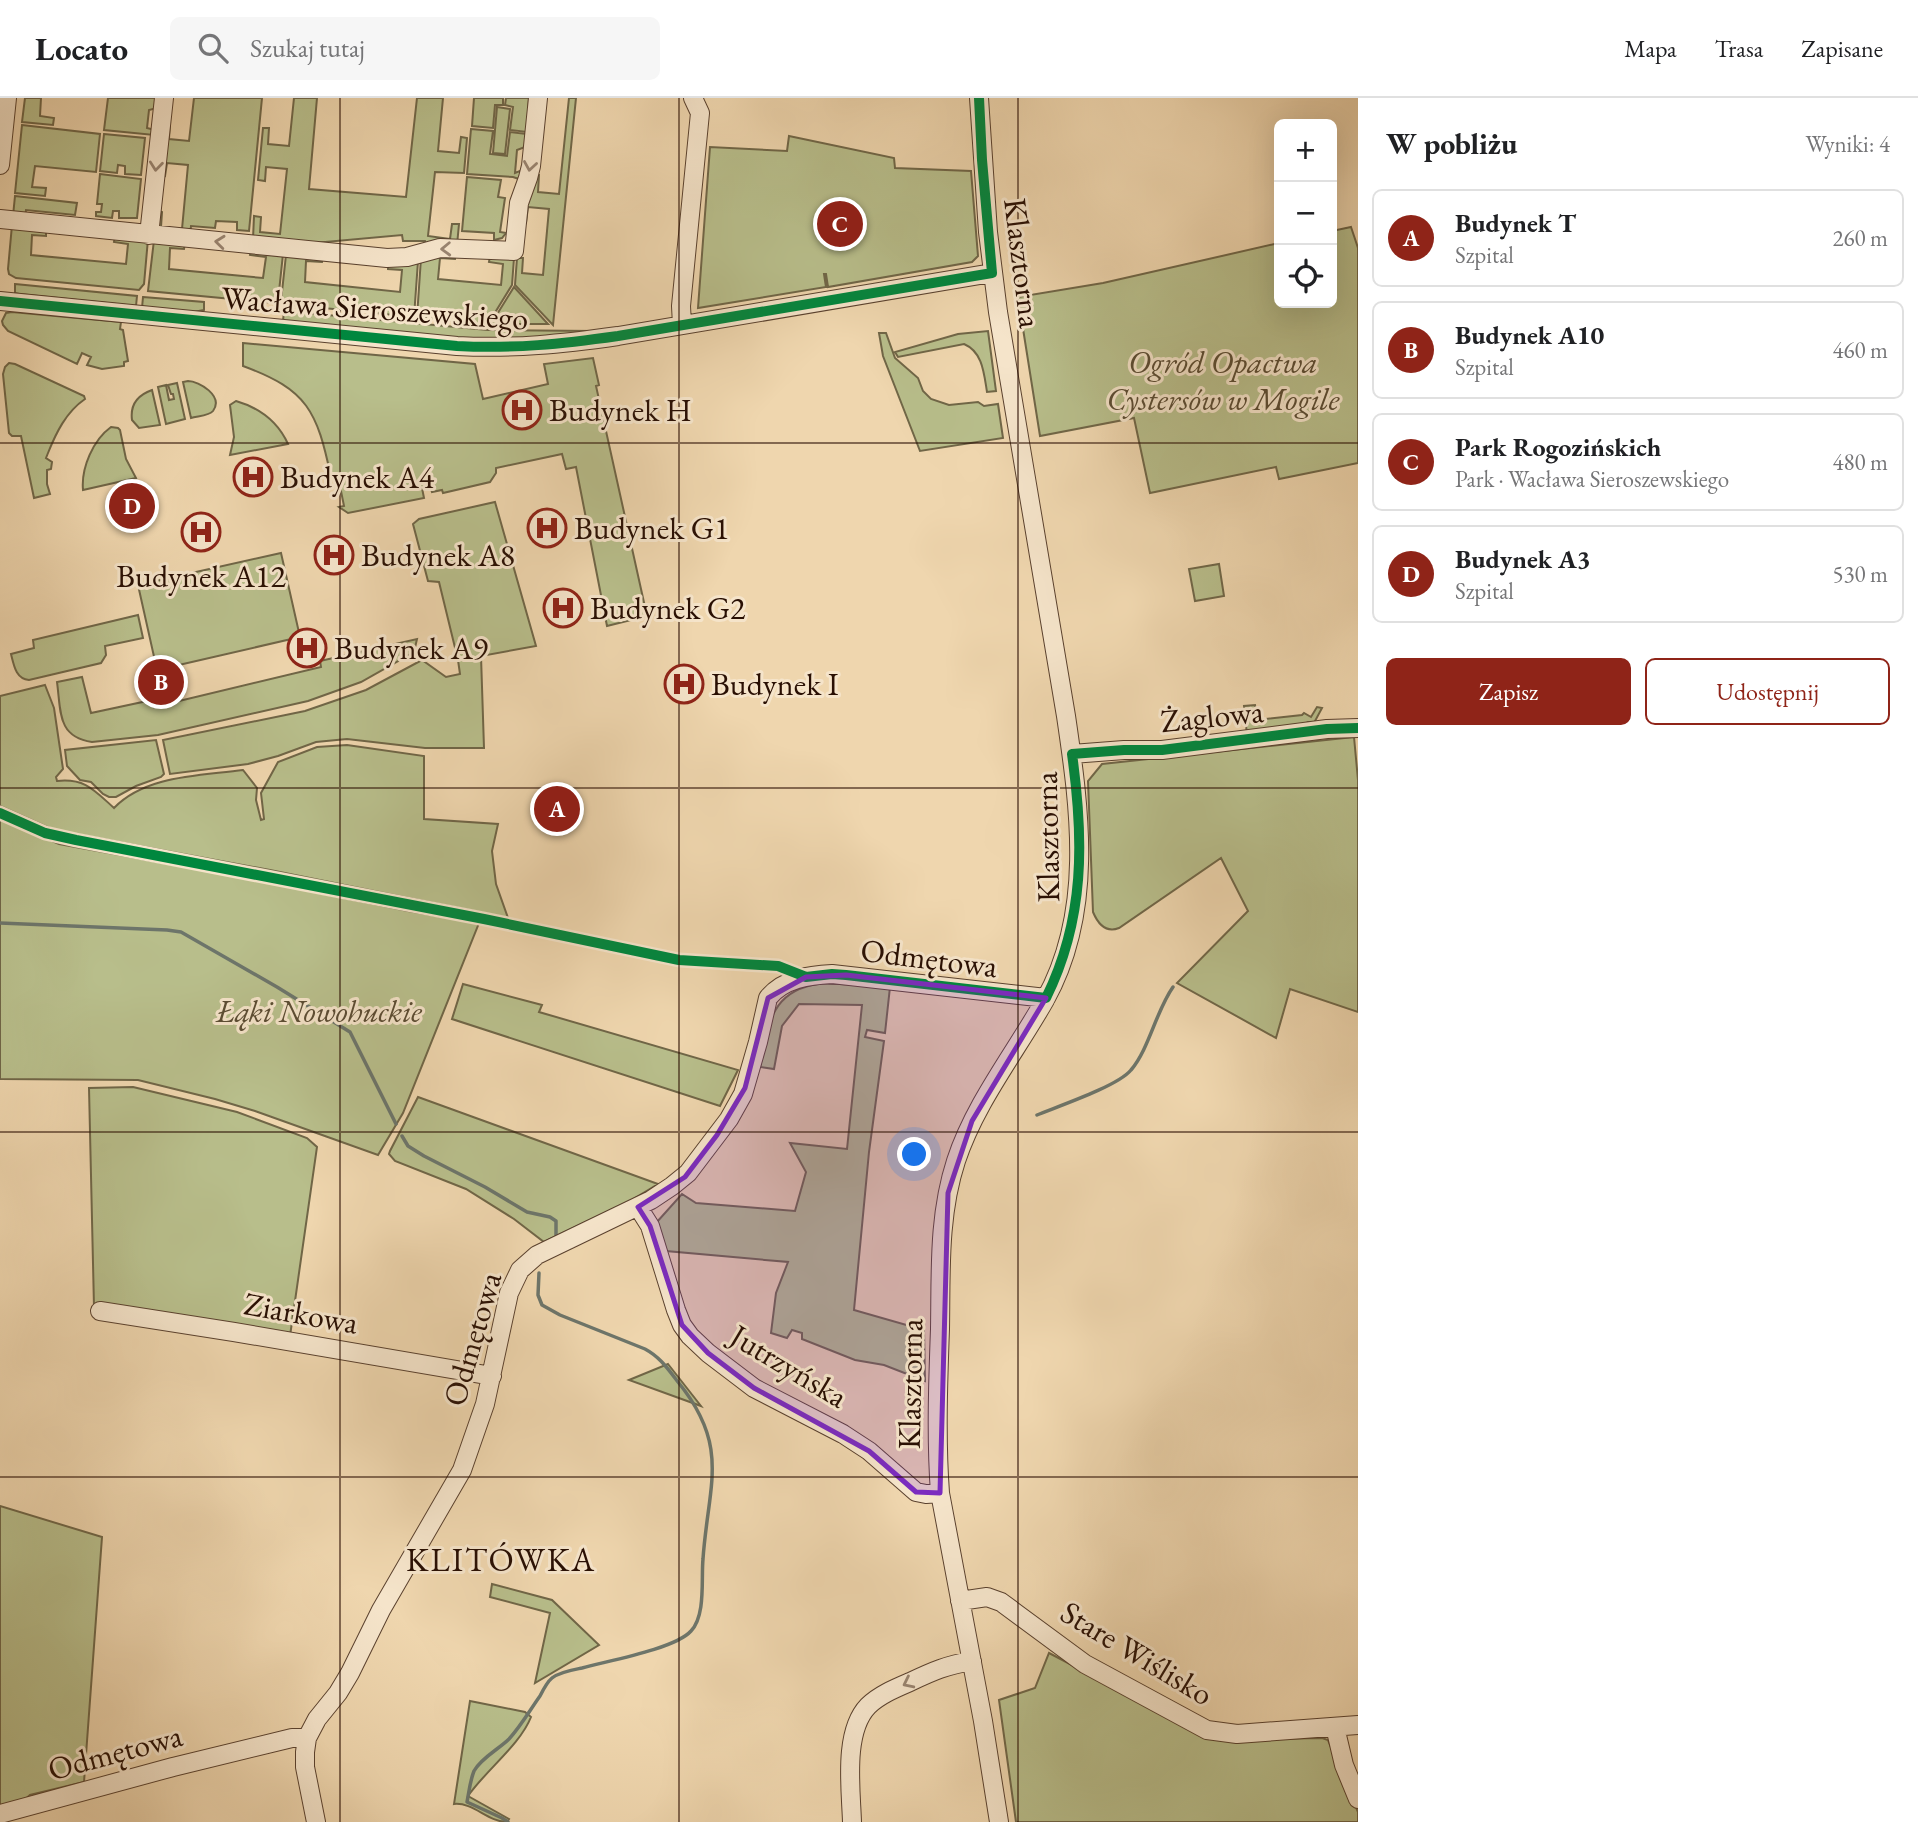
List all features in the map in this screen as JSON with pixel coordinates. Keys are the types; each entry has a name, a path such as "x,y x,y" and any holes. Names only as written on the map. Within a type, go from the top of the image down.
{"street":[{"path":"0,165 7,98"},
{"path":"149,235 164,98"},
{"path":"0,219 395,258 440,248 514,251 519,203 531,166 538,98"},
{"path":"682,325 681,306 700,113 693,98"},
{"name":"Klasztorna","path":"979,98 992,273 1072,754 1079,845 1077,899 1058,975 972,1121 958,1155 942,1232 938,1457 940,1493 999,1822"},
{"name":"Wacława Sieroszewskiego","path":"0,300 477,347 522,347 555,345 992,273"},
{"name":"Żaglowa","path":"1072,754 1162,750 1327,729 1358,728"},
{"name":"Odmętowa","path":"0,1814 173,1767 292,1738 307,1738 317,1719 350,1673 381,1610 462,1471 492,1376 506,1302 520,1270 537,1255 638,1207 688,1173 729,1119 746,1088 768,998 775,990 787,983 818,975 839,974 1046,998"},
{"name":"Jutrzyńska","path":"638,1207 650,1226 676,1310 690,1336 754,1388 843,1434 869,1451 916,1492 940,1493"},
{"name":"Ziarkowa","path":"100,1311 492,1376"},
{"name":"Stare Wiślisko","path":"960,1601 987,1597 1001,1602 1093,1669 1207,1730 1237,1734 1358,1725"},
{"path":"852,1822 852,1745 858,1722 867,1707 902,1685 942,1667 972,1661"},
{"path":"1335,1727 1344,1765 1358,1799"},
{"path":"307,1738 305,1767 316,1822"}],"highlighted area":[{"path":"846,975 1046,998 972,1121 948,1193 940,1493 916,1492 869,1451 754,1388 708,1353 682,1325 650,1226 638,1207 685,1177 717,1135 745,1088 768,998 806,977"}],"green space":[{"path":"25,98 41,98 40,116 54,118 53,125 22,122"},
{"path":"108,98 157,98 157,108 149,110 147,128 155,130 154,135 104,130"},
{"path":"194,98 262,98 249,231 237,230 237,222 216,221 215,228 191,226 190,235 159,230 156,211 162,212 161,227 182,229 188,165 167,163 165,176 159,175 165,123 170,123 169,139 189,141"},
{"path":"294,98 317,98 309,189 406,197 417,98 443,98 438,151 459,153 461,137 467,138 464,173 435,172 428,236 450,239 452,224 459,224 457,245 427,248 425,241 403,241 402,235 303,244 253,239 254,216 261,217 260,232 280,234 287,169 266,167 265,181 258,180 263,128 269,128 268,144 289,146"},
{"path":"474,98 503,98 503,105 495,105 493,128 472,126"},
{"path":"506,98 529,98 527,132 510,130 513,107 505,105"},
{"path":"569,98 576,98 553,325 515,285 517,258 523,258 522,273 543,275 549,209 528,207 526,223 521,222 534,175 539,175 538,192 559,194"},
{"path":"497,107 510,109 505,154 493,153"},
{"path":"22,125 100,134 96,172 35,166 32,187 46,188 45,196 15,193"},
{"path":"471,129 493,131 490,154 507,156 510,132 527,134 525,147 517,150 515,173 525,169 519,179 467,174"},
{"path":"104,134 145,138 141,175 125,174 125,166 118,165 117,173 100,171"},
{"path":"789,136 894,158 895,168 971,171 978,256 972,262 828,287 824,274 826,287 698,308 710,147 787,151"},
{"path":"100,174 141,179 137,218 119,218 119,211 113,211 112,218 96,216 96,212 101,212 102,204 97,204"},
{"path":"467,177 501,180 498,197 505,198 500,232 506,233 502,238 494,240 494,233 462,231"},
{"path":"15,196 77,203 75,215 26,210 25,218 13,216"},
{"path":"12,225 46,229 46,236 32,235 31,255 126,264 128,244 114,242 115,235 148,239 144,284 139,290 16,278 9,274 8,269"},
{"name":"Ogród Opactwa Cystersów w Mogile","path":"1351,227 1358,248 1358,463 1279,479 1276,467 1150,493 1134,418 1040,436 1018,297 1103,283 1274,244 1274,308 1337,308 1337,230"},
{"path":"154,240 185,243 184,249 170,248 169,269 263,278 266,257 250,255 251,249 283,254 278,301 275,303 148,291"},
{"path":"456,252 455,259 440,258 438,279 501,285 503,264 489,262 490,256 514,258 512,285 488,324 417,317 421,258"},
{"path":"286,255 323,257 322,262 306,261 305,282 400,292 402,270 388,269 388,263 418,261 414,317 283,304 281,301"},
{"path":"15,284 137,296 136,306 19,294 15,293"},
{"path":"514,287 548,324 491,324"},
{"path":"143,297 204,302 204,310 188,313 142,308"},
{"path":"284,311 488,330 596,331 523,339 461,338 283,321"},
{"path":"6,313 121,322 120,329 123,330 128,361 124,362 124,366 102,369 87,365 91,357 82,353 77,364 8,331 2,321"},
{"path":"988,331 996,391 987,392 979,358 964,344 898,357 895,352 958,334"},
{"path":"879,333 886,333 895,358 918,378 923,391 931,399 949,405 978,402 984,406 998,404 1003,438 920,451 883,356"},
{"path":"243,343 475,364 483,399 548,384 544,364 593,358 599,385 596,386 647,616 607,626 576,467 566,469 562,454 496,468 490,482 443,493 442,490 432,492 430,486 422,488 424,498 348,513 339,507 344,506 338,476 331,477 320,435 306,406 282,384 243,366"},
{"path":"9,363 84,396 85,399 62,423 46,458 52,462 51,469 47,470 50,494 34,498 21,436 12,436 9,433 3,374"},
{"path":"188,381 204,387 213,395 216,405 211,413 191,418 183,382"},
{"path":"177,383 185,419 166,424 158,387 166,385 169,400 174,399 168,385"},
{"path":"152,390 160,425 139,428 132,420 134,405 139,398"},
{"path":"236,401 267,417 279,429 288,444 230,455 234,437 230,405"},
{"path":"111,427 120,430 126,459 136,478 83,490 84,473 90,455 99,439"},
{"path":"495,502 536,646 481,656 484,748 425,748 347,739 316,742 248,764 170,774 163,740 305,711 366,690 422,660 446,677 460,674 439,582 428,581 413,524 419,519"},
{"path":"281,553 300,637 157,670 138,585"},
{"path":"1219,564 1224,596 1195,601 1189,569"},
{"path":"138,615 143,638 105,646 106,655 101,663 29,680 16,671 11,654 34,648 33,640"},
{"path":"417,639 414,652 361,682 308,701 158,735 92,742 72,735 61,712 57,682 82,677 91,713 152,700 154,707 321,667 320,661"},
{"path":"45,685 54,708 63,769 56,777 57,781 82,783 114,808 127,797 158,783 243,770 257,788 256,800 261,820 264,819 261,793 278,762 317,747 347,745 424,756 424,819 498,824 492,851 496,884 508,918 54,830 0,806 0,696"},
{"path":"1255,705 1257,720 1304,713 1311,717 1317,707 1322,708 1314,723 1308,722 1292,731 1247,735 1244,706"},
{"path":"1354,737 1358,780 1358,1012 1290,989 1276,1038 1177,983 1248,911 1221,858 1119,928 1106,928 1097,920 1093,912 1088,781 1102,764"},
{"path":"156,740 164,774 116,797 109,797 91,782 80,780 67,766 65,750"},
{"name":"Łąki Nowohuckie","path":"0,819 59,844 479,923 403,1113 378,1155 255,1111 138,1080 0,1079"},
{"path":"463,984 542,1005 539,1012 738,1070 720,1106 452,1019"},
{"path":"812,985 890,987 885,1033 867,1030 865,1037 884,1041 869,1152 854,1310 924,1330 925,1381 884,1365 855,1360 802,1339 802,1333 792,1330 787,1338 771,1333 776,1293 788,1262 666,1251 656,1223 682,1194 696,1203 795,1211 806,1172 790,1143 847,1149 862,1005 799,1004 782,1026 774,1069 760,1067 772,1016 786,997"},
{"path":"133,1087 237,1112 307,1138 317,1147 290,1336 94,1307 89,1088"},
{"path":"418,1097 658,1184 630,1201 544,1242 514,1219 466,1189 395,1161 389,1154 390,1151"},
{"path":"668,1364 701,1406 629,1380"},
{"path":"0,1506 102,1537 84,1782 30,1795 0,1822"},
{"path":"492,1584 552,1600 599,1645 535,1683 550,1613 490,1597"},
{"path":"1049,1653 1215,1740 1328,1740 1358,1812 1358,1822 1016,1822 999,1700 1035,1688"},
{"path":"470,1701 525,1712 531,1717 519,1738 468,1796 509,1819 507,1822 493,1819 468,1806 454,1804"}],"waterway":[{"path":"0,923 181,932 350,1032 396,1124"},
{"path":"1037,1115 1114,1083 1131,1070 1143,1052 1173,987"},
{"path":"402,1136 408,1146 424,1156 527,1212 550,1217 556,1221 556,1235"},
{"path":"508,1822 467,1802 474,1771 513,1734 550,1680 558,1674 640,1654 671,1643 691,1631 696,1624 701,1606 711,1488 711,1447 705,1427 694,1405 667,1368 645,1349 560,1315 542,1305 538,1295 539,1273"}],"cycle path":[{"path":"0,301 457,346 498,347 618,336 992,273 979,98"},
{"path":"0,813 45,833 76,840 484,919 679,960 778,966 806,977 846,975 1046,998 1059,968 1075,909 1079,848 1072,754 1162,750 1327,729 1358,728"}],"place":[{"name":"Park Rogozińskich","path":"840,224"},
{"name":"Budynek H","path":"522,410"},
{"name":"Budynek A4","path":"253,477"},
{"name":"Budynek A3","path":"132,506"},
{"name":"Budynek G1","path":"547,528"},
{"name":"Budynek A12","path":"201,532"},
{"name":"Budynek A8","path":"334,555"},
{"name":"Budynek G2","path":"563,608"},
{"name":"Budynek A9","path":"307,648"},
{"name":"Budynek A10","path":"161,682"},
{"name":"Budynek I","path":"684,684"},
{"name":"Budynek T","path":"557,809"}],"district":[{"name":"KLITÓWKA","path":"501,1559"}]}
